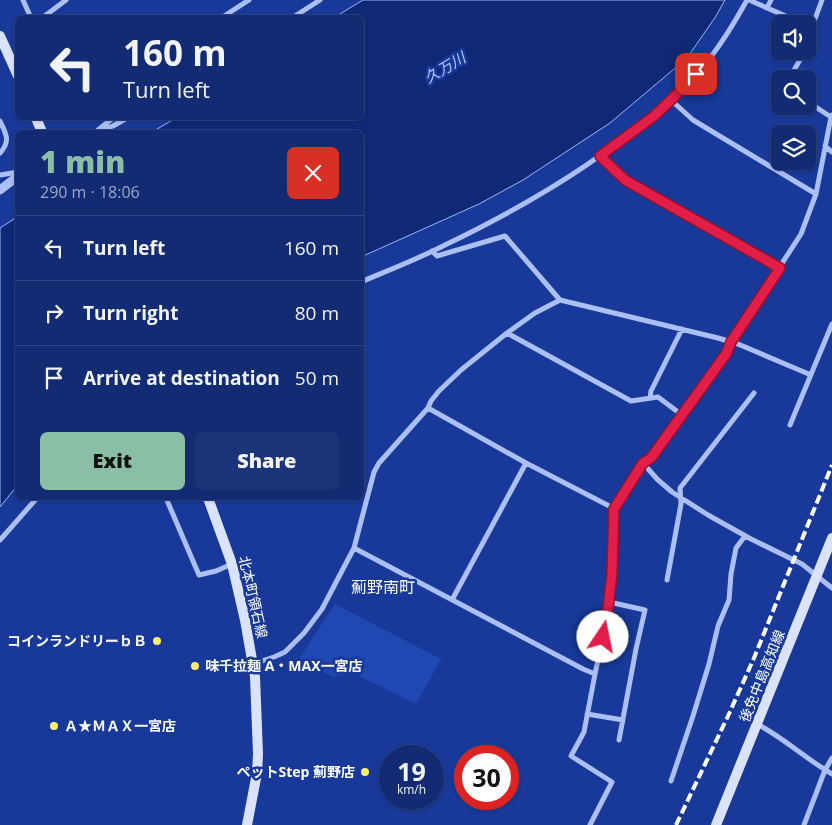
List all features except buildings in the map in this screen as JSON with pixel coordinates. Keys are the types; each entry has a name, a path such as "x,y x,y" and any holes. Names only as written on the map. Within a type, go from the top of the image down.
{"main road":[{"path":"0,36 15,69"},
{"name":"北本町領石線","path":"209,500 232,564 253,664 258,754 257,773 247,825"},
{"name":"後免中島高知線","path":"716,825 832,538"}],"street":[{"path":"23,0 30,15"},
{"path":"46,15 66,0"},
{"path":"226,15 249,0"},
{"path":"297,15 320,0"},
{"path":"364,281 443,246 525,204 600,156 637,129 671,100 696,74 727,34 748,0 783,15"},
{"path":"766,8 771,0"},
{"path":"815,15 822,0"},
{"path":"671,100 693,120 816,194"},
{"path":"590,825 612,782 571,756 584,732 607,618 612,573 614,509 643,463 651,458 726,354 731,342 801,234 816,194 832,115 816,106"},
{"path":"98,130 111,120"},
{"path":"102,130 124,120"},
{"path":"0,121 7,141 5,148 0,153"},
{"path":"825,146 832,152"},
{"path":"600,156 625,180 780,268"},
{"path":"0,176 15,173"},
{"path":"0,190 15,178"},
{"path":"432,251 437,256 505,236 560,300 738,344 811,375"},
{"path":"253,664 286,652 304,633 322,609 354,548 374,472 379,462 428,408 431,401 444,386 461,370 535,313 560,300"},
{"path":"790,425 832,324"},
{"path":"650,398 651,391 682,329"},
{"path":"507,333 631,401 658,397 682,415"},
{"path":"667,580 680,504 680,488 754,393"},
{"path":"428,408 614,509"},
{"path":"452,600 526,462"},
{"path":"643,463 664,486 708,515 745,536 802,564 832,588"},
{"path":"0,540 35,500"},
{"path":"167,500 199,576 232,564"},
{"path":"671,781 709,664 718,626 729,600 736,548 745,536"},
{"path":"354,548 595,674"},
{"path":"609,602 646,610 636,649 619,740"},
{"path":"587,714 623,720"},
{"path":"757,724 774,733 832,774"},
{"path":"804,825 825,770 832,758"}],"shaded area":[{"path":"335,604 441,659 416,704 353,673 333,677 299,659"}],"water":[{"name":"久万川","path":"363,0 725,0 687,58 610,123 523,180 479,204 364,256 364,130 155,130 173,120 364,120 364,15 338,15"},
{"path":"15,218 15,488 0,507 0,228"}],"railway":[{"path":"676,825 754,658 832,465"}],"place":[{"name":"コインランドリーｂＢ","path":"157,641"},
{"name":"味千拉麺 A・MAX一宮店","path":"195,666"},
{"name":"Ａ★ＭＡＸ一宮店","path":"54,726"},
{"name":"ペットStep 薊野店","path":"365,772"}],"district":[{"name":"薊野南町","path":"383,587"}],"route":[{"path":"603,637 612,573 614,509 643,463 651,458 726,354 731,342 780,268 625,180 600,156 654,116 696,74"}]}
